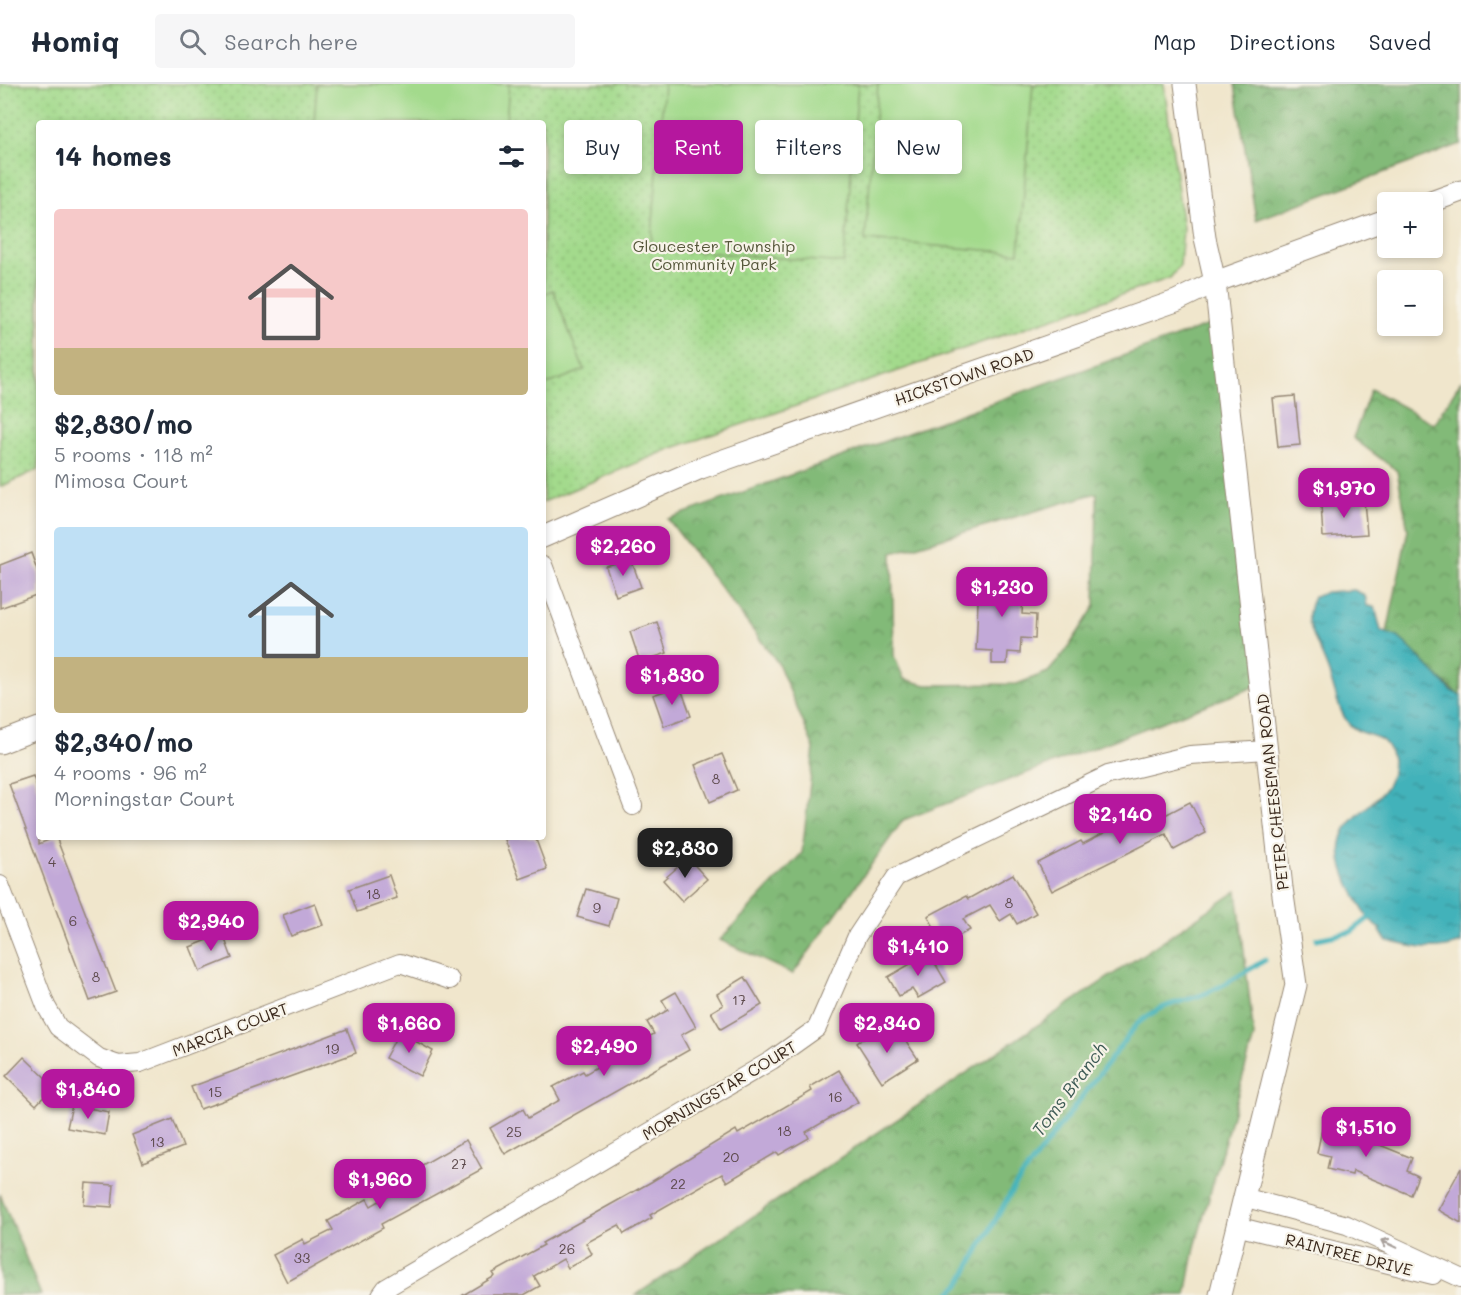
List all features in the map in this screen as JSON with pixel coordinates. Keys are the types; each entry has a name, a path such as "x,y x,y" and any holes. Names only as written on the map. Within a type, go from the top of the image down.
{"street":[{"name":"PETER CHEESEMAN ROAD","path":"1185,84 1205,238 1215,282 1267,750 1296,985 1220,1295"},
{"path":"1443,198 1461,192"},
{"name":"HICKSTOWN ROAD","path":"546,536 701,468 1176,301 1215,282 1377,223"},
{"path":"546,573 633,806"},
{"path":"0,742 36,729"},
{"name":"MORNINGSTAR COURT","path":"381,1295 386,1288 772,1060 817,1028 857,936 896,877 1107,775 1190,755 1267,750"},
{"name":"MARCIA COURT","path":"0,885 46,1006 58,1027 99,1058 118,1065 140,1063 400,963 450,980"},
{"name":"RAINTREE DRIVE","path":"1244,1197 1347,1225 1461,1280"},
{"name":"RAINTREE DRIVE","path":"1236,1226 1461,1280"}],"green space":[{"name":"Gloucester Township Community Park","path":"0,84 1164,84 1183,229 1180,266 1170,278 670,449 546,501 546,120 36,120 36,470 0,487"},
{"path":"317,84 509,84 506,120 314,120"},
{"path":"664,84 858,84 855,120 755,120 755,174 851,174 844,263 651,248 657,174 743,174 743,120 661,120"},
{"path":"878,84 1033,84 1019,253 865,240"},
{"path":"1235,84 1461,84 1461,144 1256,220"},
{"path":"553,290 584,370 546,385 546,293"},
{"path":"1220,321 1262,684 903,820 793,974 720,940 802,853 814,748 778,663 668,519","holes":["1097,493 1095,606 1066,651 1048,672 1017,684 926,685 904,679 894,656 892,553"]},
{"path":"1461,381 1461,694 1458,694 1387,633 1408,529 1397,471 1353,438 1371,389 1434,424"},
{"path":"1237,891 1254,1037 1195,1247 1186,1295 636,1295"},
{"path":"0,1194 41,1295 0,1295"}],"water":[{"path":"1354,590 1365,595 1367,606 1375,607 1381,631 1398,637 1452,691 1461,695 1461,943 1451,946 1424,948 1387,941 1381,929 1368,918 1362,908 1342,865 1341,844 1347,828 1383,792 1391,778 1392,760 1385,743 1356,730 1346,720 1309,620 1314,597 1326,592"}],"building":[{"path":"1295,396 1300,445 1278,447 1273,398"},
{"path":"1364,501 1367,534 1323,537 1321,505"},
{"path":"31,553 36,567 36,595 0,608 0,565"},
{"path":"631,559 641,587 616,596 606,567"},
{"path":"979,577 1024,579 1022,614 1036,615 1035,639 1021,638 1020,653 1008,652 1007,664 992,664 992,651 976,650"},
{"path":"657,622 667,653 640,662 630,632"},
{"path":"680,686 691,716 664,726 653,695"},
{"path":"722,754 737,790 710,802 695,765"},
{"path":"33,776 36,784 36,840 39,840 39,844 49,840 57,840 116,992 90,1001 9,784"},
{"path":"1190,802 1206,833 1174,850 1166,834 1052,891 1038,863 1081,841 1083,844 1136,816 1142,827"},
{"path":"505,840 536,840 547,869 520,879"},
{"path":"688,858 707,879 682,901 663,880"},
{"path":"1013,874 1036,913 1017,924 1011,914 1000,921 990,905 963,919 970,930 943,944 928,916 966,896 968,899"},
{"path":"389,875 397,898 357,912 349,889"},
{"path":"586,889 617,898 609,926 577,917"},
{"path":"315,903 323,925 291,936 283,915"},
{"path":"223,934 232,958 200,971 190,947"},
{"path":"929,953 946,982 918,998 912,989 899,996 888,977"},
{"path":"745,977 762,1005 721,1029 711,1012 723,1005 717,994"},
{"path":"676,992 696,1027 681,1035 689,1050 505,1154 490,1128 523,1109 528,1118 560,1100 553,1087 583,1071 585,1074 654,1034 647,1022 668,1010 662,1000"},
{"path":"347,1029 356,1053 200,1109 191,1087"},
{"path":"876,1030 884,1042 900,1032 918,1059 882,1082 857,1043"},
{"path":"399,1032 433,1051 420,1076 385,1058"},
{"path":"24,1057 54,1086 36,1105 6,1076"},
{"path":"839,1070 858,1102 806,1132 809,1138 779,1155 777,1152 727,1182 722,1174 650,1215 652,1218 624,1234 619,1225 586,1243 592,1254 568,1268 563,1259 534,1276 540,1286 524,1295 463,1295 495,1276 493,1273 544,1245 542,1243 651,1182 736,1130 738,1134 812,1091 810,1087"},
{"path":"72,1105 109,1112 105,1135 67,1128"},
{"path":"172,1119 183,1147 143,1163 132,1135"},
{"path":"1323,1124 1361,1132 1360,1137 1412,1158 1407,1171 1418,1176 1411,1195 1353,1171 1352,1175 1327,1169 1330,1156 1317,1153"},
{"path":"466,1140 482,1169 381,1224 383,1228 287,1282 273,1255 303,1239 305,1244 333,1230 328,1221 367,1199 371,1206 397,1191 392,1182"},
{"path":"1461,1168 1461,1223 1438,1210"},
{"path":"86,1183 114,1185 112,1207 84,1205"}],"waterway":[{"name":"Toms Branch","path":"1317,939 1351,932 1373,915"},
{"name":"Toms Branch","path":"948,1295 959,1285 1014,1187 1137,1024 1162,1008 1220,987 1265,960"}]}
